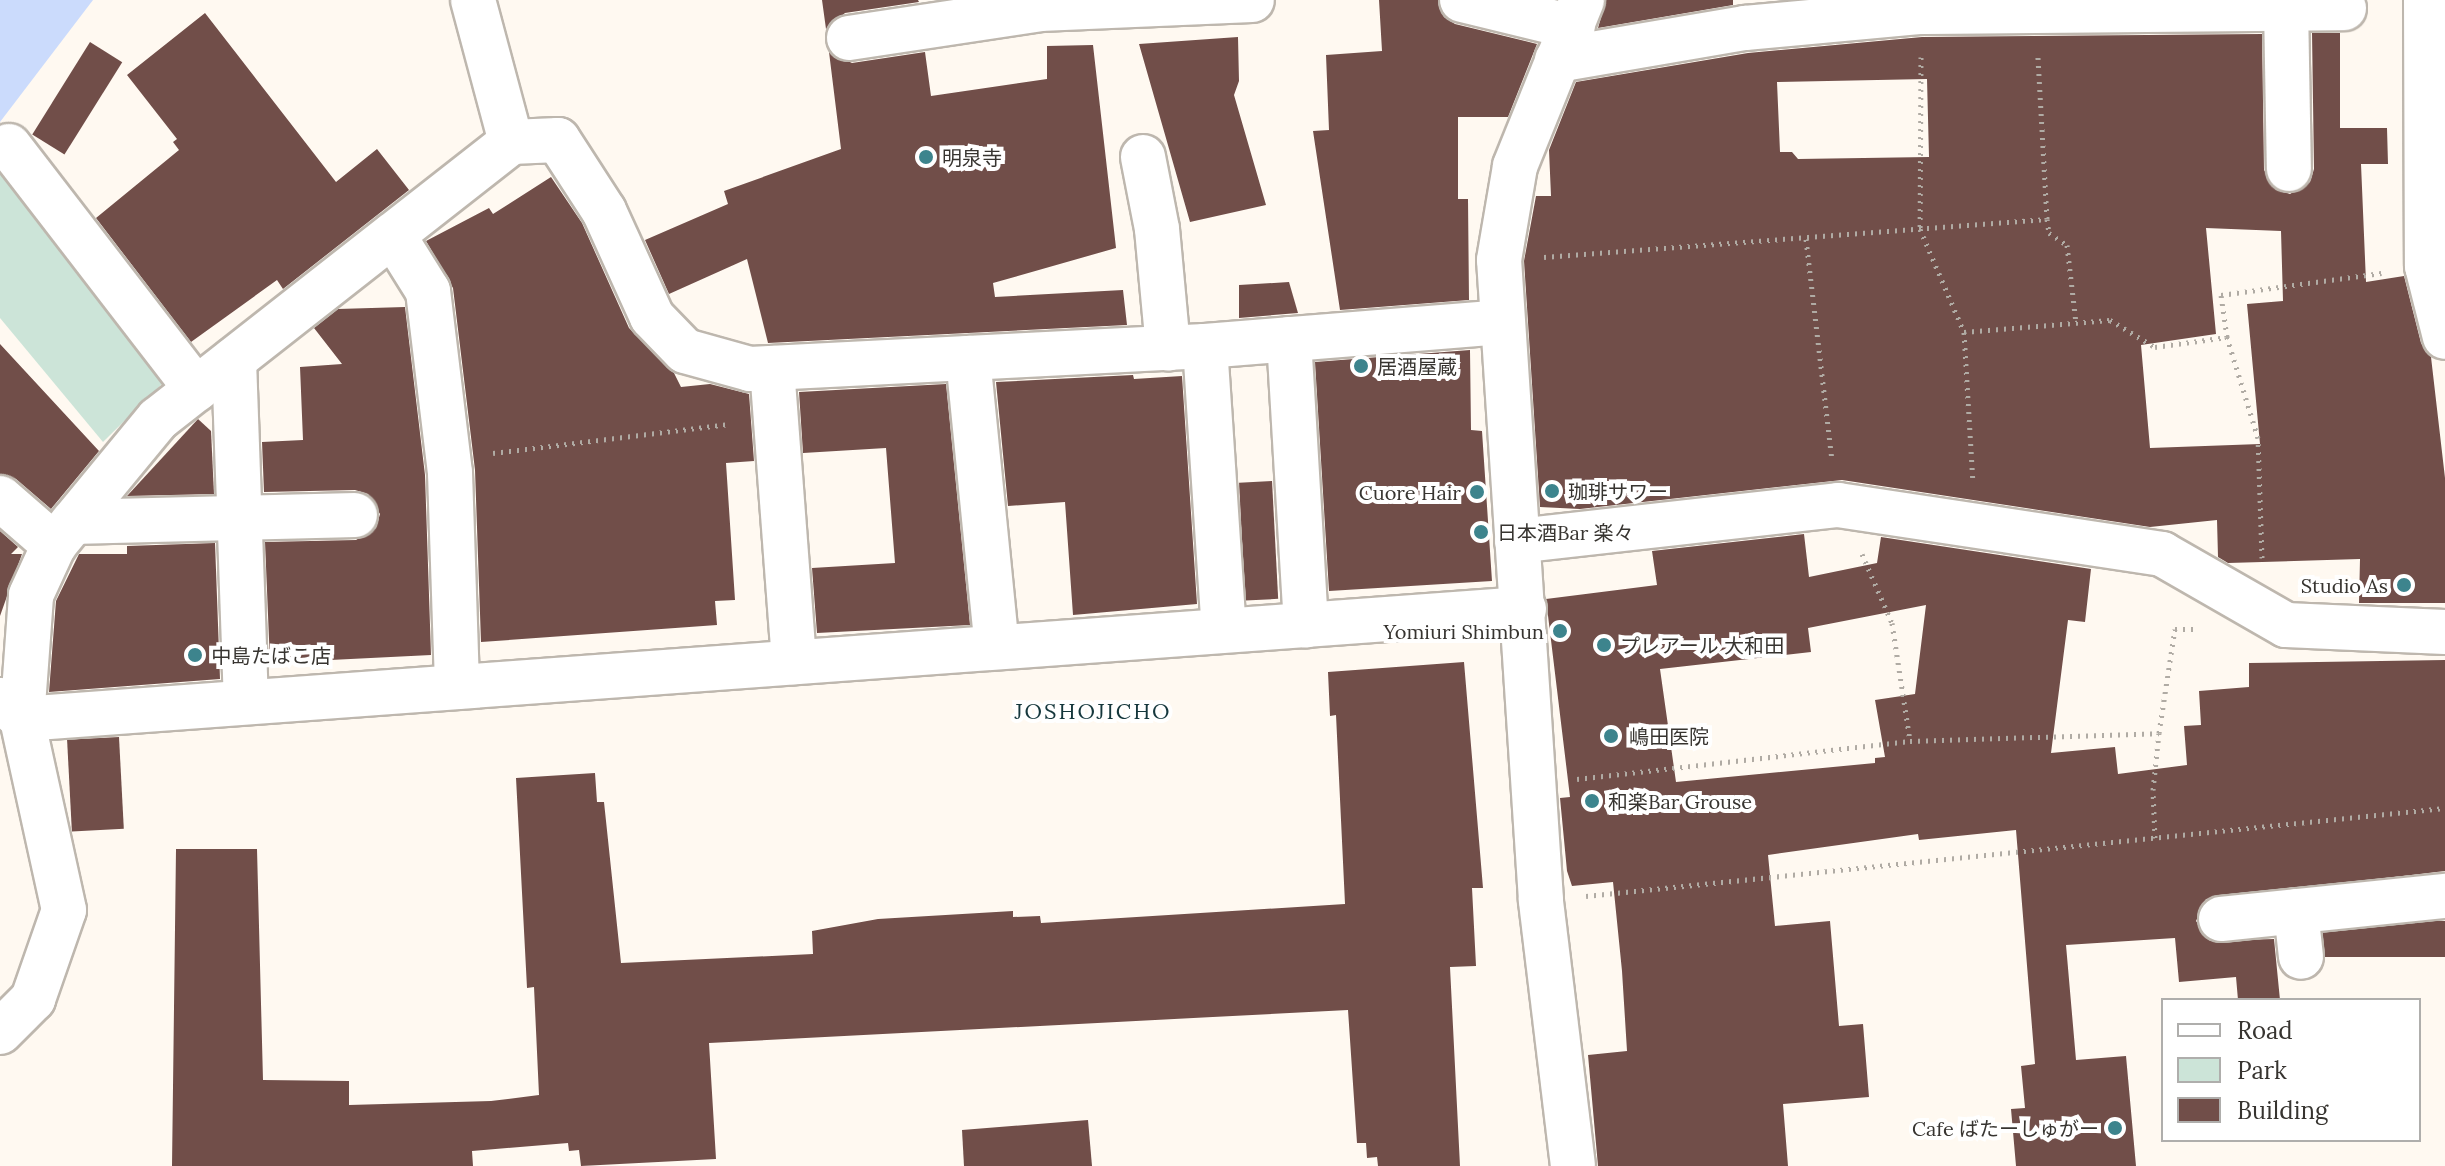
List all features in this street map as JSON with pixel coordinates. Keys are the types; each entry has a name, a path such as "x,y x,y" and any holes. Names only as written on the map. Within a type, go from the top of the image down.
{"street":[{"path":"473,0 511,142"},
{"path":"849,38 993,8 1252,0"},
{"path":"1462,0 1571,29 1745,28 1921,12 2286,5 2344,8"},
{"path":"2426,0 2436,94 2427,266 2445,337"},
{"path":"2286,5 2289,169"},
{"path":"1571,29 1515,166 1499,260 1541,900 1573,1166"},
{"path":"0,1032 33,999 64,910 11,708 31,595 63,533 158,419 511,142 558,140 604,211 652,317 685,351 750,369 1186,347 1501,322"},
{"path":"9,146 196,389"},
{"path":"1143,157 1186,347 1224,630"},
{"path":"393,235 428,291 449,459 457,687"},
{"path":"1289,339 1306,625"},
{"path":"968,358 997,647"},
{"path":"234,360 246,702"},
{"path":"772,368 794,662"},
{"path":"0,498 63,533 240,519 355,515"},
{"path":"1517,541 1838,505 2162,554 2286,625 2445,632"},
{"path":"11,708 246,702 1524,609"},
{"path":"2221,919 2445,896"},
{"path":"2296,911 2301,957"}],"path":[{"path":"1921,12 1920,229 1964,332 1976,526"},
{"path":"2036,12 2047,219 2049,233 2067,245 2076,323"},
{"path":"1499,260 2047,219"},
{"path":"1806,239 1838,505 1853,518 1867,574 1892,623 1910,741"},
{"path":"2155,838 2153,790 2175,629 2232,630 2265,614 2258,438 2227,337 2221,295 2427,266"},
{"path":"1964,332 2110,320 2155,347 2227,337"},
{"path":"449,459 776,418"},
{"path":"1532,784 1910,741 2159,733"},
{"path":"1541,900 2445,808"}],"green space":[{"path":"0,151 172,374 103,442 0,318"}],"water":[{"path":"0,0 93,0 0,122"}],"building":[{"path":"822,0 919,2 845,13 826,29"},
{"path":"1379,0 1438,0 1444,17 1455,24 1537,44 1508,117 1458,117 1458,199 1468,199 1469,300 1340,310 1313,131 1329,130 1326,55 1382,51"},
{"path":"1606,0 1733,0 1733,5 1598,28"},
{"path":"205,13 336,182 377,149 409,190 283,289 277,280 191,342 96,218 179,150 173,142 177,139 127,75"},
{"path":"2312,33 2340,33 2340,128 2387,128 2388,164 2361,164 2366,282 2404,276 2421,343 2431,357 2445,478 2445,603 2359,603 2360,559 2228,563 2218,557 2217,520 2150,527 1842,480 1580,509 1540,507 1524,261 1536,196 1551,196 1549,150 1576,82 1748,53 1922,37 2262,34 2264,170 2276,190 2290,194 2310,182 2314,169","holes":["1927,79 1929,157 1798,159 1792,152 1780,152 1777,82","2206,228 2281,231 2283,301 2247,304 2260,444 2150,448 2141,345 2216,334"]},
{"path":"1238,37 1239,81 1234,95 1266,205 1190,222 1139,44"},
{"path":"90,42 122,62 64,155 32,134"},
{"path":"1093,45 1116,248 993,283 995,297 1123,290 1127,325 768,343 747,259 669,294 645,240 728,204 724,191 841,149 829,52 852,63 925,52 931,96 1047,79 1047,46"},
{"path":"551,177 582,223 629,328 674,373 681,387 710,384 749,394 754,461 726,463 735,600 715,601 717,625 481,642 475,470 453,288 426,241 489,208 493,214"},
{"path":"1289,282 1298,313 1239,318 1239,285"},
{"path":"405,307 425,475 431,655 270,663 265,542 356,540 376,528 380,514 368,494 355,490 264,492 262,442 303,440 300,367 342,364 314,328 338,309"},
{"path":"0,344 99,451 51,509 16,479 0,474"},
{"path":"1470,350 1471,430 1482,431 1492,581 1329,591 1315,362"},
{"path":"1133,375 1134,379 1182,376 1197,604 1073,615 1065,502 1008,506 996,382"},
{"path":"946,384 970,625 817,633 812,568 895,563 886,448 803,453 799,392"},
{"path":"198,419 211,431 214,494 127,496"},
{"path":"1272,481 1278,599 1245,601 1239,483"},
{"path":"0,531 18,547 11,554 22,554 0,616"},
{"path":"1804,534 1809,577 1877,563 1881,537 2091,569 2085,622 2068,620 2051,753 2115,747 2118,774 2187,765 2184,726 2201,725 2199,691 2249,687 2249,663 2445,660 2445,871 2206,899 2196,921 2210,941 2274,939 2280,998 2238,998 2236,977 2179,982 2175,938 2066,945 2076,1060 2126,1056 2136,1166 2016,1166 2011,1109 2025,1108 2021,1066 2035,1064 2016,830 1919,840 1918,834 1768,855 1775,926 1830,921 1839,1026 1863,1024 1869,1097 1783,1104 1788,1166 1598,1166 1588,1055 1627,1051 1622,971 1613,882 1572,886 1567,871 1560,798 1570,797 1546,599 1657,585 1652,551","holes":["1926,605 1915,694 1875,700 1885,757 1875,758 1875,763 1676,782 1660,669 1811,652 1808,628"]},
{"path":"215,543 220,679 49,692 56,601 79,554 127,554 127,546"},
{"path":"1464,662 1483,888 1472,888 1476,966 1450,967 1460,1166 1378,1166 1377,1157 1367,1158 1366,1143 1357,1143 1348,1010 709,1043 716,1159 581,1166 579,1150 569,1151 568,1143 472,1151 473,1166 172,1166 176,849 257,849 263,1080 349,1081 349,1105 491,1101 539,1095 534,987 527,988 516,778 595,773 597,802 604,802 621,963 813,954 812,931 878,919 1013,911 1013,917 1040,916 1041,923 1345,904 1336,715 1330,716 1328,672"},
{"path":"119,737 124,829 72,832 67,740"},
{"path":"2323,921 2445,921 2445,957 2323,957"},
{"path":"1088,1120 1092,1166 964,1166 962,1130"}],"place":[{"name":"明泉寺","path":"926,157"},
{"name":"居酒屋蔵","path":"1361,366"},
{"name":"珈琲サワー","path":"1552,491"},
{"name":"Cuore Hair","path":"1477,492"},
{"name":"日本酒Bar 楽々","path":"1481,532"},
{"name":"Studio As","path":"2404,585"},
{"name":"Yomiuri Shimbun","path":"1560,631"},
{"name":"プレアール 大和田","path":"1604,645"},
{"name":"中島たばこ店","path":"195,655"},
{"name":"嶋田医院","path":"1611,736"},
{"name":"和楽Bar Grouse","path":"1592,801"},
{"name":"Cafe ばたーしゅがー","path":"2115,1128"}],"district":[{"name":"JOSHOJICHO","path":"1093,712"}]}
